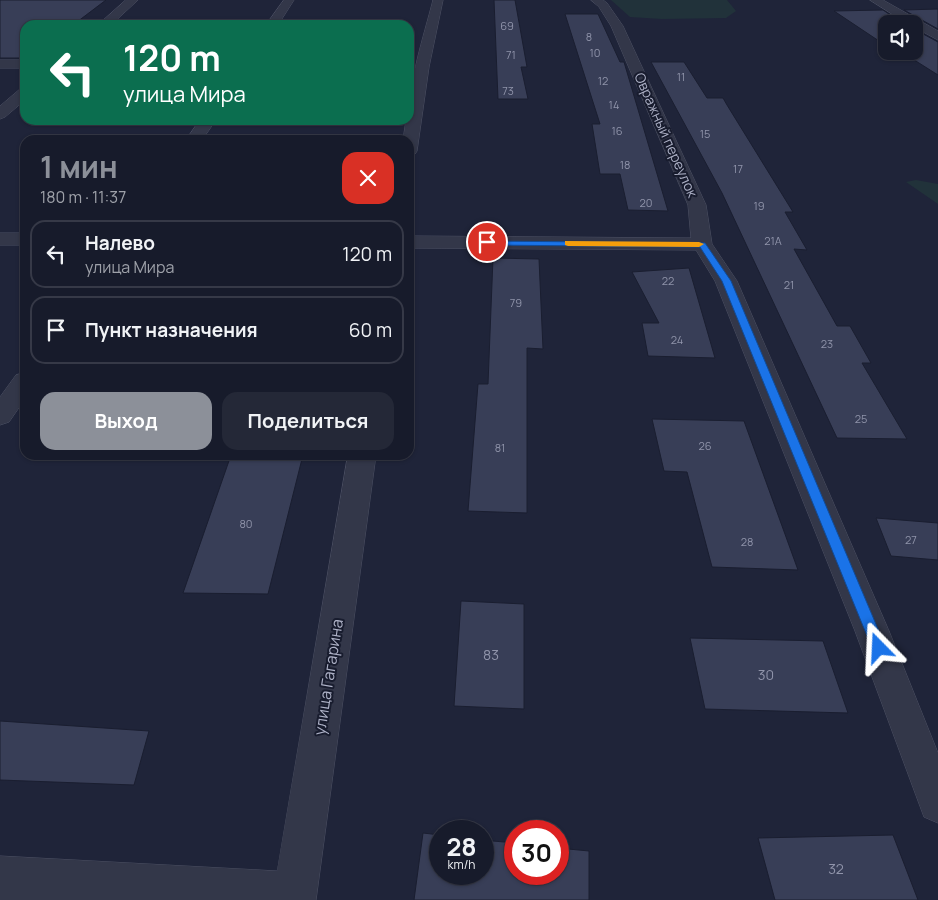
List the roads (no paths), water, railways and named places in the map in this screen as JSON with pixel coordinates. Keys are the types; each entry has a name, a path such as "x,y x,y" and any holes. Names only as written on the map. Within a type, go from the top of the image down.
{"street":[{"path":"110,20 134,0"},
{"path":"275,20 289,0"},
{"path":"414,81 415,67 438,0"},
{"name":"Овражный переулок","path":"596,0 603,6 617,26 697,205 702,244 726,281 872,631 938,803"},
{"path":"875,0 938,36"},
{"path":"0,64 20,64"},
{"path":"0,114 20,96"},
{"path":"0,239 20,239"},
{"path":"414,242 702,244"},
{"path":"0,416 20,388"},
{"name":"улица Гагарина","path":"294,897 361,460"},
{"path":"0,878 294,897"}]}
